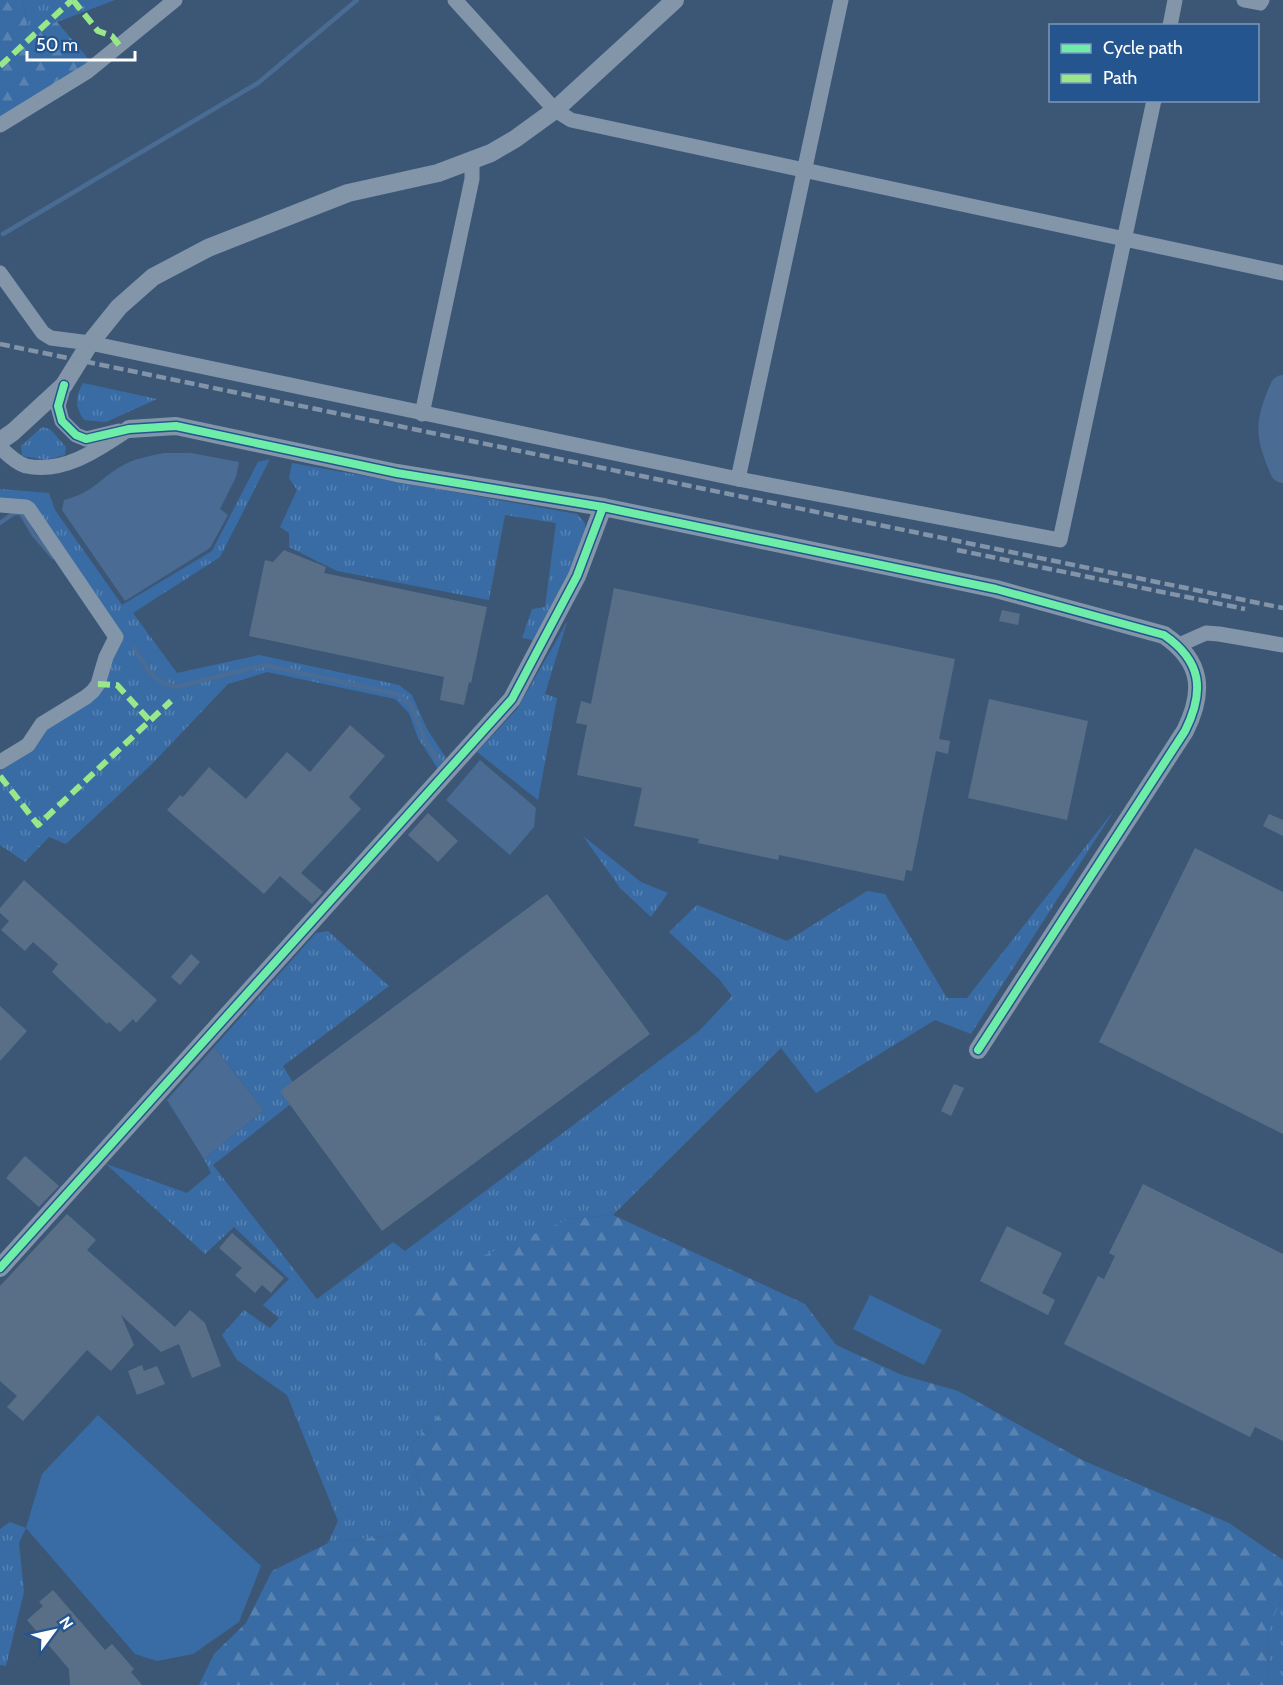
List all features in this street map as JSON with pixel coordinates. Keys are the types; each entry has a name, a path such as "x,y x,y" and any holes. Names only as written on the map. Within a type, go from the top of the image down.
{"street":[{"path":"0,125 88,71 175,0"},
{"path":"454,0 555,110 571,120 1283,273"},
{"path":"0,441 64,385 90,343 119,307 153,277 208,248 348,193 438,173 491,153 555,110 675,0"},
{"path":"738,479 842,0"},
{"path":"1170,24 1175,0"},
{"path":"1244,0 1260,3 1262,0"},
{"path":"0,273 44,333 51,338 90,343 738,479 1060,540 1154,102"},
{"path":"422,414 472,179 472,161"},
{"path":"64,385 58,406 62,421 76,435 86,439 129,429 176,426 397,473 603,507 996,589 1164,635 1179,645 1191,659 1197,676 1198,694 1194,713 1185,731 978,1050"},
{"path":"0,447 10,457 25,466 54,466 90,455 129,429"},
{"path":"0,505 29,509 116,637 106,657 98,684 93,691 86,698 42,724 28,745 0,762"},
{"path":"0,1268 512,699 577,576 603,507"},
{"path":"1179,645 1206,633 1283,645"}],"green space":[{"path":"0,0 23,0 28,30 57,22 90,61 0,118"},
{"path":"23,0 115,0 28,31"},
{"path":"83,383 157,399 106,422 84,420 77,402"},
{"path":"42,427 50,429 66,447 65,455 46,460 22,456 21,446"},
{"path":"270,459 220,557 133,613 177,673 259,655 399,685 412,695 427,729 446,758 438,769 418,738 409,713 395,699 267,672 228,684 151,765 66,844 49,837 25,862 0,845 0,771 34,750 50,726 97,696 123,637 29,501 0,500 0,489 49,493 55,510 122,605 212,551 258,462"},
{"path":"292,463 577,514 585,523 586,540 533,640 522,638 532,609 545,607 556,523 505,515 489,600 337,571 289,547 289,533 280,527 297,490 289,478"},
{"path":"567,622 545,694 557,698 538,800 477,752 517,709"},
{"path":"1115,809 971,1034 935,1020 816,1093 781,1048 613,1215 569,1219 405,1314 445,1368 443,1410 411,1445 422,1497 403,1534 328,1543 338,1521 287,1395 237,1360 222,1335 244,1310 270,1328 279,1318 263,1305 289,1279 234,1227 205,1254 106,1164 187,1193 211,1173 204,1159 264,1110 214,1047 316,933 328,931 389,986 283,1066 301,1096 213,1165 317,1299 393,1242 405,1251 699,1031 732,996 719,979 669,932 697,905 787,941 867,891 885,894 947,998 967,998"},
{"path":"583,836 641,882 668,893 651,917 620,888"},
{"path":"613,1215 805,1304 836,1345 902,1375 958,1391 1082,1460 1229,1523 1283,1560 1283,1598 1269,1625 1268,1685 199,1685 214,1654 246,1623 272,1571 328,1543 403,1534 422,1497 411,1445 443,1410 445,1369 405,1314 434,1277 569,1219"},
{"path":"870,1295 942,1330 924,1365 853,1329"},
{"path":"98,1415 261,1566 239,1622 193,1654 157,1661 135,1654 26,1528 42,1474"},
{"path":"10,1522 26,1528 19,1543 24,1592 6,1666 0,1665 0,1529"},
{"path":"1283,1598 1283,1685 1268,1685 1269,1625"}],"shaded area":[{"path":"164,453 191,453 239,462 236,477 220,509 228,515 210,548 125,601 62,510 64,500 89,490 125,464"},
{"path":"480,760 536,808 534,827 510,855 446,800"},
{"path":"214,1047 264,1110 204,1159 167,1100"}],"building":[{"path":"284,550 326,567 324,573 487,607 464,705 440,700 444,677 249,636 265,560 273,562"},
{"path":"614,588 955,659 939,739 950,741 948,754 936,751 912,871 906,870 904,881 779,855 778,860 698,843 699,839 634,826 642,788 577,775 587,725 576,723 581,701 591,704"},
{"path":"1002,610 1020,614 1018,625 999,621"},
{"path":"989,699 1088,721 1067,820 968,798"},
{"path":"350,725 385,756 349,797 361,809 301,873 323,892 312,904 280,876 264,894 167,810 180,795 183,797 209,767 246,799 287,752 310,772"},
{"path":"428,813 458,841 438,862 408,835"},
{"path":"1269,814 1283,820 1283,836 1263,826"},
{"path":"1195,848 1283,892 1283,1134 1099,1042"},
{"path":"24,880 157,1000 136,1023 133,1019 120,1032 109,1022 107,1024 52,972 58,964 33,942 25,951 1,930 9,921 0,913 0,908"},
{"path":"547,894 650,1034 382,1231 280,1091"},
{"path":"191,954 200,962 180,985 171,977"},
{"path":"0,1006 27,1031 0,1061"},
{"path":"954,1084 964,1088 951,1116 941,1111"},
{"path":"25,1156 59,1186 39,1207 6,1178"},
{"path":"1143,1184 1283,1254 1283,1441 1255,1427 1250,1437 1064,1344 1098,1276 1104,1279 1115,1256 1109,1253"},
{"path":"67,1214 96,1240 87,1250 175,1327 190,1310 205,1323 221,1366 192,1378 179,1344 161,1352 121,1315 134,1345 111,1371 87,1350 23,1421 7,1407 17,1396 0,1381 0,1286"},
{"path":"1007,1226 1062,1253 1042,1293 1055,1300 1048,1315 980,1281"},
{"path":"232,1233 284,1278 271,1293 262,1285 255,1293 235,1275 242,1268 219,1248"},
{"path":"142,1365 144,1371 157,1366 165,1384 137,1395 128,1371"},
{"path":"53,1590 105,1650 112,1644 134,1669 131,1672 142,1685 70,1685 69,1669 27,1620 43,1606 39,1602"}],"waterway":[{"path":"3,234 258,83 357,0"},
{"path":"1283,388 1274,411 1271,429 1274,447 1283,470"},
{"path":"0,523 14,513 21,513 34,535 53,557"},
{"path":"135,648 156,678 176,687 264,665 397,694 411,705 426,742 438,760"}],"railway":[{"path":"0,344 1283,608"},
{"path":"957,550 1245,609"}],"marked path":[{"path":"0,66 72,0"},
{"path":"73,0 98,31 112,36 119,45"},
{"path":"98,684 117,685 150,721"},
{"path":"0,776 38,825 171,701"}],"cycle path":[{"path":"64,385 58,406 62,421 76,435 86,439 129,429 176,426 397,473 603,507 996,589 1164,635 1186,655 1193,666 1196,678 1196,703 1185,731 978,1050"},
{"path":"0,1268 512,699 577,576 603,507"}]}
